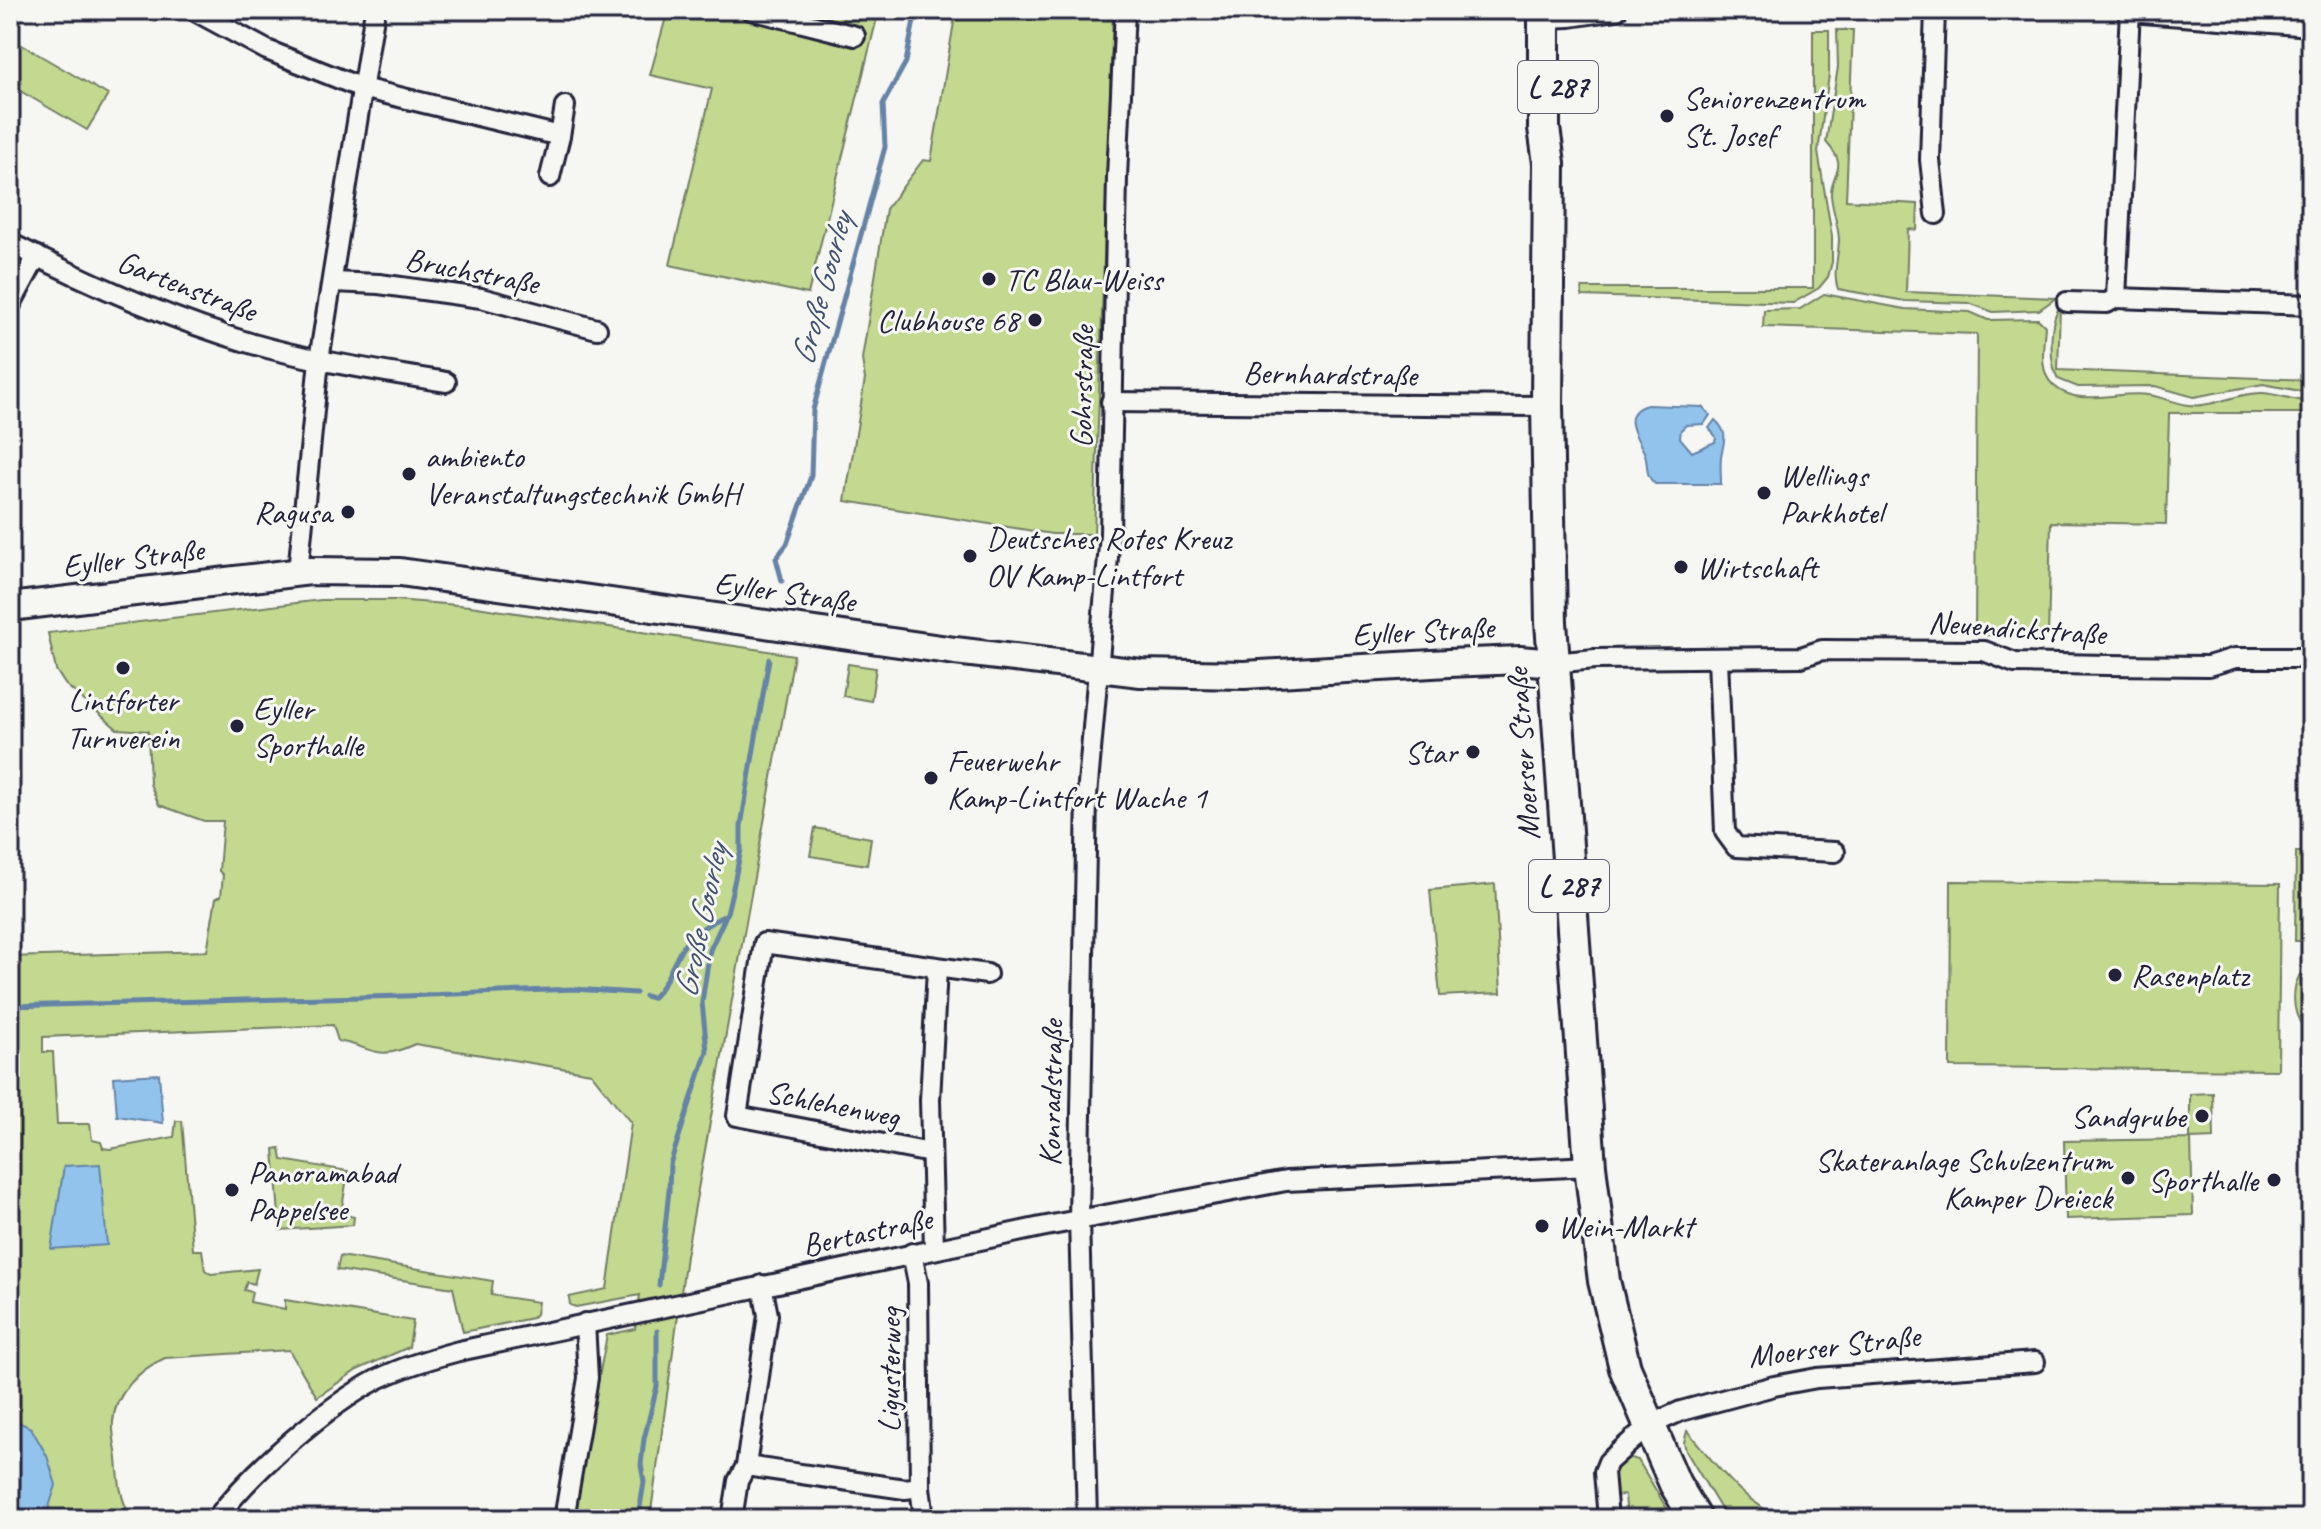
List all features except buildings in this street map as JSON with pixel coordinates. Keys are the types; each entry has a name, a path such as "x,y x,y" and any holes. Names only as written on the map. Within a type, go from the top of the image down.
{"main road":[{"name":"Moerser Straße","path":"1553,14 1559,85 1549,163 1547,406 1553,663 1590,1166 1604,1281 1629,1380 1675,1484 1696,1519"},
{"name":"Eyller Straße","path":"10,607 298,572 400,572 736,621 1097,668 1205,676 1520,660 1553,663"}],"street":[{"path":"193,10 267,50 362,88 560,136"},
{"path":"298,572 319,360 375,10"},
{"path":"751,10 855,36"},
{"name":"Gohrstraße","path":"1097,668 1110,534 1111,402 1125,10"},
{"path":"1553,14 1617,10"},
{"path":"1935,10 1930,160 1936,214"},
{"path":"2116,298 2129,11 2311,26"},
{"path":"550,177 565,106"},
{"name":"Gartenstraße","path":"10,243 168,316 254,344 319,360"},
{"path":"10,306 37,256"},
{"name":"Bruchstraße","path":"333,282 379,284 481,298 597,329"},
{"path":"2067,302 2107,303 2116,298 2311,305"},
{"path":"319,360 446,382"},
{"name":"Bernhardstraße","path":"1111,402 1547,406"},
{"name":"Neuendickstraße","path":"1553,663 1595,659 1801,657 1822,650 1984,651 2015,663 2107,665 2208,666 2235,658 2311,658"},
{"path":"1718,658 1725,832 1736,847 1835,852"},
{"name":"Konradstraße","path":"1087,1519 1079,1219 1087,796 1097,668"},
{"name":"Schlehenweg","path":"931,1153 737,1116 764,943 987,974"},
{"name":"Schlehenweg","path":"934,1249 930,1100 937,969"},
{"name":"Bertastraße","path":"216,1519 273,1459 324,1415 377,1380 445,1354 912,1253 1286,1181 1590,1166"},
{"name":"Ligusterweg","path":"912,1253 918,1283 920,1487 924,1519"},
{"path":"732,1519 738,1481 746,1466 768,1315 762,1285"},
{"path":"564,1519 588,1378 585,1323"},
{"name":"Moerser Straße","path":"1608,1519 1604,1472 1608,1462 1648,1426 1681,1411 1817,1378 2035,1362"},
{"path":"746,1466 905,1489 920,1487"}],"green space":[{"path":"668,10 879,10 808,294 670,265 712,89 650,75"},
{"name":"TC Blau-Weiss","path":"956,10 1113,10 1094,534 1052,534 845,501 865,379 862,359 886,209 923,160 931,161"},
{"path":"1813,30 1829,30 1829,75 1818,152 1832,236 1832,262 1828,277 1819,288 1793,303 1582,296 1582,288 1813,288"},
{"path":"1837,30 1853,30 1846,200 1918,204 1917,230 1908,229 1906,292 2056,298 2039,310 1993,312 1969,303 1905,301 1838,289 1839,239 1831,195 1838,165 1826,142 1838,67"},
{"path":"10,38 108,95 87,130 10,85"},
{"path":"1824,294 1905,309 1970,312 1988,320 2038,319 2045,326 2043,357 2048,379 2063,392 2074,396 2137,394 2195,406 2263,393 2311,402 2311,413 2169,413 2166,524 2051,522 2048,636 1975,635 1977,334 1763,327 1764,310 1800,309"},
{"path":"2060,307 2058,370 2311,380 2311,393 2263,384 2194,397 2155,386 2078,387 2058,379 2055,372 2052,331"},
{"path":"321,600 395,600 470,606 794,655 686,1256 650,1519 572,1519 607,1335 635,1329 640,1295 576,1307 570,1305 569,1297 607,1289 631,1123 591,1073 415,1044 392,1052 376,1052 338,1041 333,1025 43,1037 43,1052 53,1052 57,1124 90,1124 92,1140 110,1149 174,1137 176,1121 182,1121 193,1250 202,1250 205,1270 211,1274 258,1269 254,1284 247,1282 244,1290 252,1292 250,1302 285,1309 285,1300 413,1321 409,1347 357,1370 317,1397 289,1350 165,1358 130,1383 115,1411 113,1431 119,1483 131,1519 10,1519 10,957 207,951 223,875 219,871 223,821 204,821 159,805 150,784 148,731 117,729 65,684 56,670 48,633"},
{"path":"848,664 876,668 871,701 843,696"},
{"path":"815,828 871,838 867,865 810,856"},
{"path":"2296,852 2311,852 2311,941 2295,941"},
{"name":"Rasenplatz","path":"1951,881 2280,884 2278,1070 1950,1067"},
{"path":"1495,884 1501,993 1440,996 1430,890"},
{"path":"2311,961 2311,1035 2298,1018 2294,998 2298,978"},
{"name":"Skateranlage Schulzentrum Kamper Dreieck","path":"2213,1093 2214,1138 2191,1139 2193,1215 2066,1219 2064,1141 2190,1139 2190,1094"},
{"path":"280,1148 282,1160 348,1171 341,1214 354,1217 353,1225 280,1230 274,1149"},
{"path":"340,1256 493,1281 491,1295 538,1302 536,1314 532,1318 463,1332 453,1288 337,1270"},
{"path":"1687,1431 1743,1493 1756,1504 1786,1519 1727,1519 1686,1451 1684,1442"},
{"path":"1623,1458 1638,1460 1673,1519 1627,1519 1625,1495 1613,1496 1612,1471"}],"water":[{"path":"1647,405 1703,407 1710,415 1704,424 1686,425 1681,430 1680,438 1692,452 1715,442 1716,437 1709,428 1715,420 1724,437 1721,484 1655,484 1648,474 1645,454 1632,427 1633,414"},
{"path":"159,1074 163,1123 117,1116 114,1077"},
{"path":"100,1164 107,1245 51,1249 64,1166"},
{"path":"10,1418 31,1428 47,1456 56,1485 45,1519 10,1519"}],"waterway":[{"name":"Große Goorley","path":"782,581 776,558 787,544 811,476 813,410 885,147 883,104 906,62 916,10"},
{"name":"Große Goorley","path":"659,1285 670,1164 707,1051 702,1002 710,950 727,913 741,850 741,826 769,659"},
{"path":"645,996 652,998 657,992 689,939 727,914"},
{"path":"10,1006 573,989 636,993"},
{"name":"Große Goorley","path":"638,1519 644,1482 641,1465 644,1439 657,1386 657,1331"}],"place":[{"name":"Seniorenzentrum St. Josef","path":"1667,116"},
{"name":"TC Blau-Weiss","path":"989,279"},
{"name":"Clubhouse 68","path":"1035,320"},
{"name":"ambiento Veranstaltungstechnik GmbH","path":"409,474"},
{"name":"Wellings Parkhotel","path":"1764,493"},
{"name":"Ragusa","path":"348,512"},
{"name":"Deutsches Rotes Kreuz OV Kamp-Lintfort","path":"970,556"},
{"name":"Wirtschaft","path":"1681,567"},
{"name":"Lintforter Turnverein","path":"123,668"},
{"name":"Eyller Sporthalle","path":"237,726"},
{"name":"Star","path":"1473,752"},
{"name":"Feuerwehr Kamp-Lintfort Wache 1","path":"931,778"},
{"name":"Rasenplatz","path":"2115,975"},
{"name":"Sandgrube","path":"2202,1116"},
{"name":"Skateranlage Schulzentrum Kamper Dreieck","path":"2128,1178"},
{"name":"Sporthalle","path":"2274,1180"},
{"name":"Panoramabad Pappelsee","path":"232,1190"},
{"name":"Wein-Markt","path":"1542,1226"}]}
